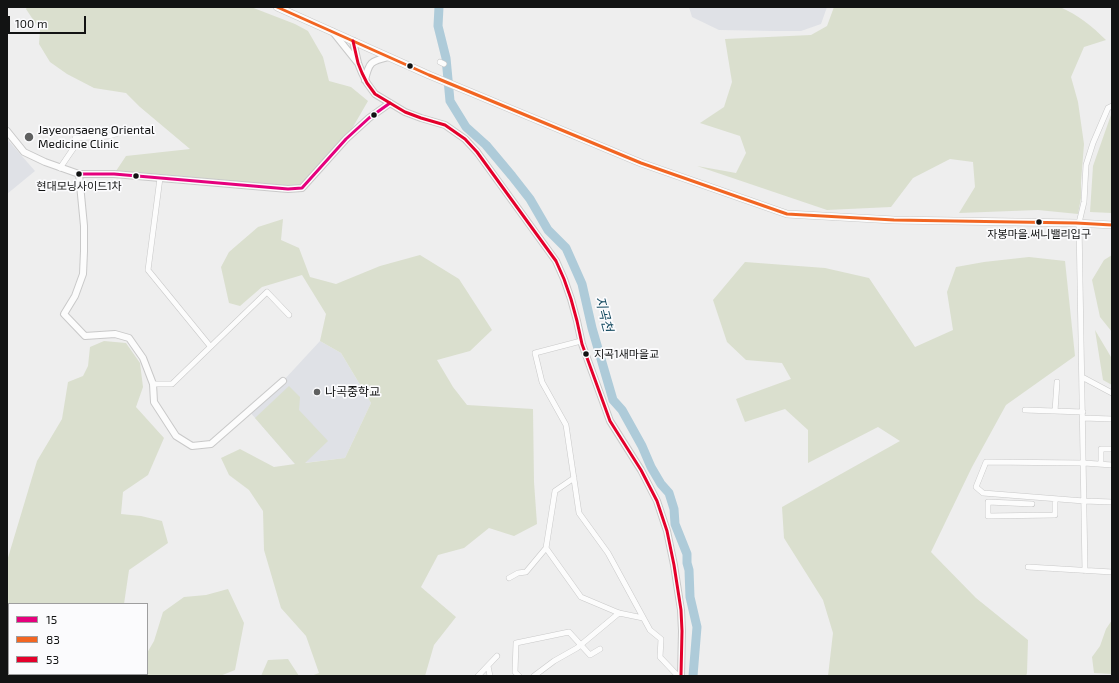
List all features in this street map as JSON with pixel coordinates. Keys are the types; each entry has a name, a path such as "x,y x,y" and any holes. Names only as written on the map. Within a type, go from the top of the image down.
{"main road":[{"path":"277,7 429,75 641,163 787,214 894,220 1079,223 1112,225"}],"street":[{"path":"333,32 358,63"},
{"path":"353,41 358,63 365,80 375,94 405,112 445,125 465,138 477,152 556,261 571,299 581,341 610,421 641,470 657,501 667,531 681,610 682,631 680,676"},
{"path":"365,80 367,70 372,62 388,57"},
{"path":"7,131 24,152 60,168 79,174 114,174 288,189 302,188 346,140 369,118 390,103"},
{"path":"1085,571 1079,223 1084,202 1086,165 1093,143 1108,108 1112,106"},
{"path":"60,168 73,149 75,138 109,136 132,129"},
{"path":"79,174 84,226 82,274 74,296 64,314 85,336 115,334 128,338 143,358 153,384 154,402 176,436 192,446 211,444 283,381"},
{"path":"160,178 148,270 210,346"},
{"path":"153,384 172,384 267,292 289,315"},
{"path":"581,341 535,353 542,382 566,425 579,513 608,552 650,630 661,640 660,657 680,676"},
{"path":"1082,377 1112,393"},
{"path":"1055,411 1057,382"},
{"path":"1025,410 1055,411 1112,419"},
{"path":"1101,464 1101,449 1112,449"},
{"path":"1112,465 1084,463 986,462 976,487 983,493 1112,502"},
{"path":"509,578 518,573 526,572 546,548 555,491 574,478"},
{"path":"1032,504 988,502 988,516 1055,515 1055,499"},
{"path":"546,548 581,597 619,613 643,618"},
{"path":"1028,567 1112,572"},
{"path":"534,676 554,661 580,646 619,613"},
{"path":"519,676 515,672 516,643 569,632 580,646 590,655 600,649"},
{"path":"478,676 498,656"},
{"path":"488,666 490,676"}],"shaded area":[{"path":"689,7 827,7 821,24 801,31 776,31 719,30 692,17"},
{"path":"7,139 35,171 7,194"},
{"name":"나곡중학교","path":"320,341 341,353 371,403 345,458 295,464 249,411 283,381"}],"green space":[{"path":"27,7 251,7 295,24 308,31 323,57 329,81 351,87 368,101 346,139 302,188 114,174 126,156 190,149 140,107 126,93 94,88 67,74 50,62 39,44 40,30 26,9"},
{"path":"834,7 1060,7 1079,17 1095,30 1106,40 1084,47 1071,77 1078,102 1084,144 1081,198 1078,214 1038,210 959,213 975,187 973,162 950,159 913,178 891,207 827,210 697,166 736,173 746,153 740,136 700,123 724,107 732,82 725,39 811,35 827,26"},
{"path":"1112,112 1112,213 1090,212 1093,166"},
{"path":"283,219 281,240 299,248 310,277 336,284 380,266 420,255 459,279 492,330 470,351 437,360 453,387 467,405 533,409 534,482 537,524 514,536 489,528 464,548 438,555 421,587 456,617 434,645 425,676 311,676 319,673 306,636 281,608 264,550 263,511 249,490 229,475 221,458 240,449 274,467 295,464 255,418 289,386 300,397 299,410 328,441 305,463 345,458 371,403 341,353 320,341 326,314 302,275 262,287 240,306 229,303 221,267 229,252 258,227"},
{"path":"1112,255 1112,332 1100,317 1092,280 1104,260"},
{"path":"1029,257 1065,261 1075,356 1006,405 972,467 931,552 976,598 1028,640 1026,676 828,676 833,633 823,600 784,538 782,507 900,441 878,427 808,463 808,430 785,409 745,422 736,399 791,379 782,363 746,360 727,342 713,300 745,262 825,268 869,278 915,347 953,330 947,292 956,267"},
{"path":"1095,330 1112,357 1112,385 1103,380"},
{"path":"104,341 126,343 140,363 143,387 136,407 164,438 148,475 123,492 121,514 141,516 162,521 168,543 129,570 124,603 8,603 8,675 104,676 7,676 7,561 37,461 62,419 68,382 83,376 88,366 90,347"},
{"path":"228,589 244,623 235,670 220,676 133,676 148,675 148,651 154,641 163,612 184,597 206,595"},
{"path":"1112,620 1112,674 1094,673 1092,657 1100,646 1106,629"},
{"path":"288,659 299,676 261,676 268,660"}],"waterway":[{"name":"지곡천","path":"439,7 438,26 446,58 450,101 466,127 486,145 512,176 530,199 548,230 566,248 582,284 592,328 613,400 622,410 642,446 651,467 661,484 669,493 674,509 675,524 687,554 690,597 697,627 693,676"}],"transit line":[{"name":"83","path":"277,7 429,75 641,163 787,214 894,220 1112,225"},
{"name":"53","path":"353,41 362,73 375,94 405,112 445,125 465,139 477,152 556,261 571,299 582,344 610,421 641,470 657,501 667,531 681,610 681,676"},
{"name":"15","path":"79,174 114,174 288,189 302,188 346,139 369,118 390,103"}],"place":[{"name":"Jayeonsaeng Oriental Medicine Clinic","path":"29,137"},
{"name":"현대모닝사이드1차","path":"79,174"},
{"name":"자봉마을.써니밸리입구","path":"1039,222"},
{"name":"지곡1새마을교","path":"586,354"},
{"name":"나곡중학교","path":"317,392"}]}
